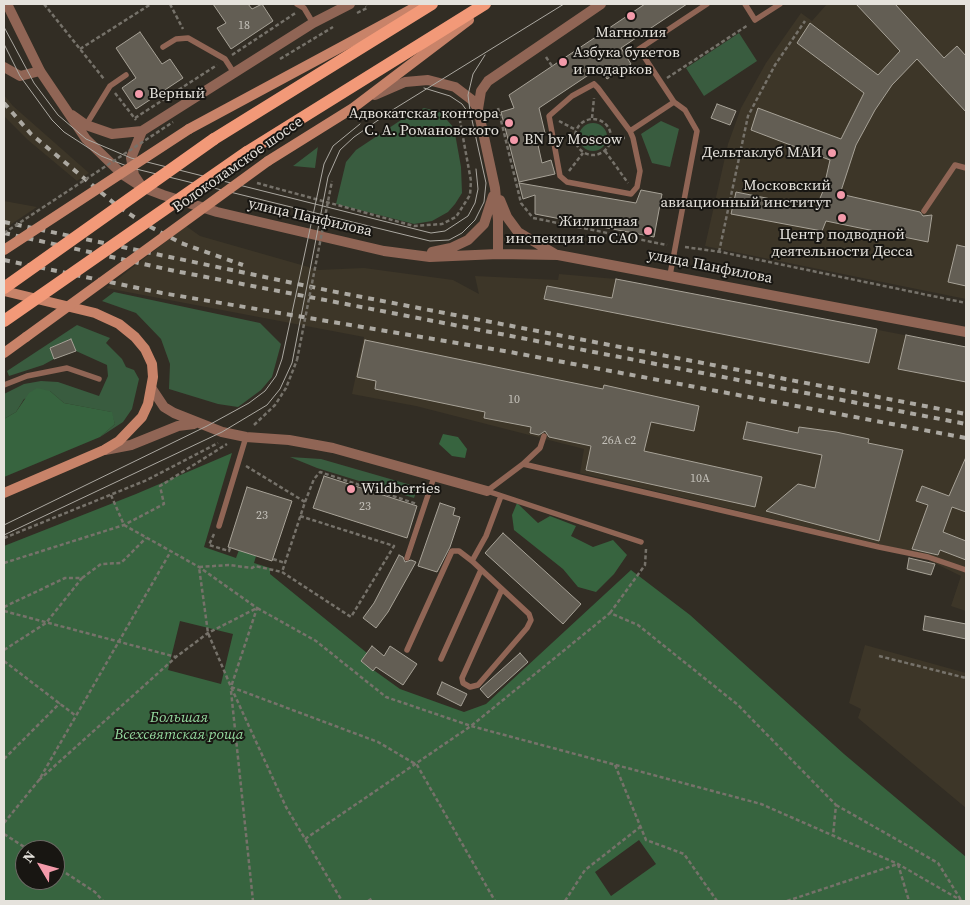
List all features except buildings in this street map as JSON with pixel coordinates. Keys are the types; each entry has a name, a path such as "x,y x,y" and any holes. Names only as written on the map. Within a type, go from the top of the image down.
{"main road":[{"name":"Волоколамское шоссе","path":"4,289 214,139 432,4"},
{"name":"Волоколамское шоссе","path":"4,321 247,152 485,4"},
{"name":"Волоколамское шоссе","path":"4,353 268,161 353,108 490,4"},
{"path":"4,250 189,129 416,5"},
{"path":"4,289 95,313 119,324 135,337 145,349 152,364 152,389 148,404 130,432 104,450 4,493"}],"street":[{"name":"улица Панфилова","path":"8,4 40,71 65,110 102,156 122,174 153,192 226,214 384,250 451,257 498,254 558,255 966,332"},
{"path":"65,110 86,125 112,134 142,132 313,23 350,4"},
{"path":"498,254 498,220 495,188 478,109 481,91 488,80 601,4"},
{"path":"4,67 20,76 40,71"},
{"path":"353,108 384,90 405,82 428,80 445,83 462,91 478,109"},
{"path":"142,132 131,158 134,175 142,187"},
{"path":"417,254 451,248 468,240 484,224 495,188"},
{"path":"495,188 512,226 526,238 558,255"},
{"path":"152,389 164,407 198,424 242,436 289,440 333,448 486,491"},
{"path":"104,450 131,444 178,426 198,424"}],"lane":[{"path":"297,4 304,8 313,23"},
{"path":"670,275 697,131 685,110 674,102 639,49 707,4"},
{"path":"745,4 755,20 780,4"},
{"path":"163,47 176,39 188,38 225,60 234,73"},
{"path":"86,125 110,86 126,75"},
{"path":"588,86 595,86 630,131 640,171 635,192 631,194 563,180 549,116 572,96 588,86"},
{"path":"630,131 674,102"},
{"path":"924,211 955,165 966,168"},
{"path":"4,385 27,376 67,368 99,379"},
{"path":"219,526 238,463 242,436"},
{"path":"486,491 523,464 540,448 544,436"},
{"path":"523,464 928,557 966,570"},
{"path":"407,558 434,476"},
{"path":"486,491 641,542"},
{"path":"472,562 486,536 501,496"},
{"path":"407,650 452,551 459,551 481,570 502,589 529,614 530,624 478,685 470,687 463,683 462,678 502,589"},
{"path":"441,659 481,570"}],"path":[{"path":"44,4 110,86 149,144"},
{"path":"80,49 151,4"},
{"path":"170,4 188,38"},
{"path":"661,81 755,20"},
{"path":"719,252 748,116 775,65 805,21"},
{"path":"546,57 552,66"},
{"path":"592,118 595,86"},
{"path":"498,108 521,203 533,218 588,227 675,246 719,252 966,304"},
{"path":"549,116 576,130"},
{"path":"592,118 602,121 609,128 611,138 605,151 596,155 583,152 575,140 576,130 582,122 592,118"},
{"path":"253,182 414,226 442,224 456,217 470,195 471,181 460,121"},
{"path":"4,233 173,122"},
{"path":"605,151 635,192"},
{"path":"563,180 583,152"},
{"path":"4,563 124,525 164,504 160,486 242,436 275,405 290,381 297,360 332,181"},
{"path":"4,538 147,480 211,446 242,436"},
{"path":"238,463 305,502"},
{"path":"282,572 305,502 314,479 320,472 424,506"},
{"path":"111,495 124,525 199,567 257,608 316,641 386,697 471,726 761,804 898,864 961,901"},
{"path":"199,567 229,565 252,568 255,566 282,572 352,617 394,546 300,516"},
{"path":"219,526 209,545 229,551 230,548"},
{"path":"4,650 46,622 82,578 101,564 122,563 146,538"},
{"path":"305,839 471,726 610,613 645,565 648,551 641,542"},
{"path":"39,780 171,551"},
{"path":"273,559 285,563"},
{"path":"199,567 208,633 231,687 286,807 342,901"},
{"path":"4,607 64,578 82,578"},
{"path":"4,823 39,780 176,657 208,633 257,608"},
{"path":"253,901 231,687 257,608"},
{"path":"4,611 176,657"},
{"path":"610,613 638,625 738,705 836,805 938,863 961,901"},
{"path":"879,656 966,678"},
{"path":"4,661 76,716"},
{"path":"231,687 378,742 417,764 495,901"},
{"path":"4,759 60,703"},
{"path":"614,765 646,840 684,854 716,901"},
{"path":"833,836 836,805"},
{"path":"565,901 585,870 640,827"},
{"path":"4,834 15,841"},
{"path":"786,901 898,864"},
{"path":"898,864 909,901"},
{"path":"65,872 95,892 103,901"},
{"path":"368,901 373,898"}],"shaded area":[{"name":"Московский авиационный институт","path":"827,4 966,4 966,299 705,246 728,144 741,108 766,63 801,13 812,21"},
{"path":"4,95 13,106 89,173 77,181 28,140 4,116"},
{"path":"4,201 37,207 4,229"},
{"path":"186,226 200,236 319,270 364,268 453,280 479,294 475,276 558,280 559,274 616,279 966,347 966,611 951,606 961,576 912,552 580,473 584,449 416,406 352,394 364,337 106,288"},
{"path":"865,645 966,673 966,808 858,718 861,709 849,703"}],"green space":[{"path":"739,33 757,61 704,96 686,68"},
{"path":"424,108 440,112 454,128 461,167 462,193 448,212 432,221 414,224 336,204 346,162 356,150 407,116"},
{"path":"661,121 679,129 670,167 652,163 641,134"},
{"path":"593,123 603,127 607,137 603,147 593,151 583,147 579,137 583,127"},
{"path":"318,147 315,168 293,166"},
{"path":"114,292 260,323 281,344 272,377 261,390 238,407 218,404 169,389 170,364 161,339 136,313 102,301"},
{"path":"77,325 110,338 106,343 122,359 126,367 134,370 139,379 132,409 123,422 100,437 115,424 111,412 64,403 50,391 24,399 16,412 4,419 4,394 24,384 41,381 58,382 99,396 108,376 107,365 76,351 71,339 50,348 54,359 43,365 9,376 7,371"},
{"path":"37,388 50,391 64,403 112,412 115,424 100,437 4,477 4,419 16,412 29,393"},
{"path":"443,434 458,437 467,449 465,458 452,456 439,444"},
{"name":"Большая Всехсвятская роща","path":"232,453 204,547 236,558 239,550 256,556 254,563 270,568 270,574 367,653 361,661 400,689 464,712 486,704 631,570 690,615 844,754 966,857 966,901 4,901 4,546 136,494","holes":["180,621 233,634 221,684 168,670","639,840 656,864 611,896 595,872"]},
{"path":"290,457 321,459 418,487 414,498 317,468"},
{"path":"517,503 538,523 550,516 576,526 571,536 593,547 613,540 627,555 614,574 596,592 578,587 563,569 514,530 512,515"}],"tram line":[{"path":"4,535 222,432 267,405 280,389 292,363 328,177 340,150 354,137 394,109 564,4"},
{"path":"4,27 34,83 58,115 86,139 131,158 431,233 445,231 468,216 475,203 478,189 476,169"},
{"path":"4,44 20,76 52,120 64,132 101,156 132,168 430,241 449,240 462,233 475,220 484,202 486,183 468,95 473,74 485,55"},
{"path":"424,88 450,96 462,104 470,115"},
{"path":"4,525 207,426 249,403 265,391 276,376 282,359 324,164 333,146 360,124"}],"railway":[{"path":"4,103 31,134 115,204 143,223 181,243 243,265"},
{"path":"4,222 331,291 966,414"},
{"path":"4,233 175,271 966,424"},
{"path":"4,260 162,293 510,352 966,438"}],"place":[{"name":"Магнолия","path":"631,16"},
{"name":"Азбука букетов и подарков","path":"563,62"},
{"name":"Верный","path":"139,94"},
{"name":"Адвокатская контора С. А. Романовского","path":"509,123"},
{"name":"BN by Moscow","path":"514,140"},
{"name":"Дельтаклуб МАИ","path":"832,153"},
{"name":"Московский авиационный институт","path":"841,195"},
{"name":"Центр подводной деятельности Десса","path":"842,218"},
{"name":"Жилищная инспекция по САО","path":"648,231"},
{"name":"Wildberries","path":"351,489"}]}
